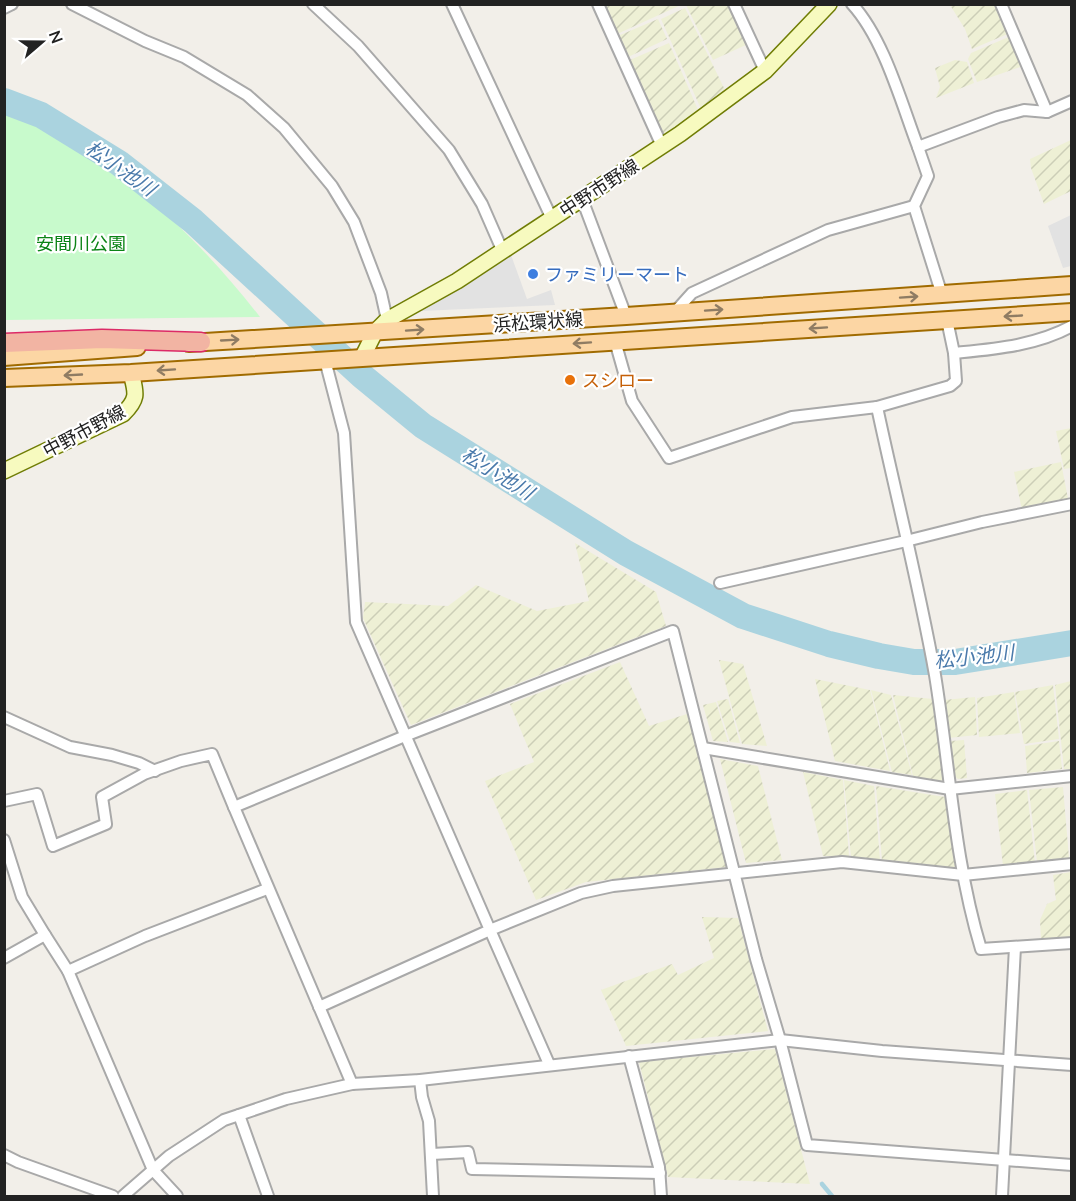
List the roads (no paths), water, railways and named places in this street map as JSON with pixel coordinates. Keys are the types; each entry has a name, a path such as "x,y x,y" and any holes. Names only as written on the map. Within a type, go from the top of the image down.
{"highway":[{"path":"4,342 102,339 201,342"}],"main road":[{"name":"中野市野線","path":"362,358 375,332 387,320 503,252 663,146 765,71 829,4"},
{"name":"浜松環状線","path":"4,357 1071,285"},
{"name":"浜松環状線","path":"4,378 131,373 947,320 1071,325"},
{"name":"中野市野線","path":"4,471 123,414 133,404 136,394 131,373"}],"street":[{"path":"4,8 12,4"},
{"path":"72,4 193,63 247,95 284,128 332,186 354,222 381,293 387,320"},
{"path":"452,4 552,219"},
{"path":"598,4 663,146"},
{"path":"734,4 765,71"},
{"path":"852,4 873,34 928,176 915,206 942,295"},
{"path":"1001,4 1047,112"},
{"path":"314,5 358,46 449,150 482,204 503,252"},
{"path":"918,147 1007,115 1024,110 1047,112 1071,101"},
{"path":"582,199 626,316"},
{"path":"674,313 692,293 828,230 915,206"},
{"path":"615,341 632,401 669,458 792,417 878,407 950,386 956,381 954,353 947,320"},
{"path":"954,353 1012,347 1052,336 1071,325"},
{"path":"327,360 344,433 356,622 549,1064"},
{"path":"878,407 934,675 963,875 970,914 981,950 1071,943"},
{"path":"720,583 906,542 982,522 1071,504"},
{"path":"234,807 405,736 673,631 734,874 807,1145 1071,1165"},
{"path":"4,717 70,747 112,755 139,763 155,771"},
{"path":"703,748 950,789 1071,776"},
{"path":"4,801 37,794 53,846 106,824 102,796 144,774 181,761 212,754 267,889 352,1084"},
{"path":"4,840 22,897 68,971 153,1170 177,1197"},
{"path":"319,1006 490,930 581,893 613,886 842,862 963,875 1071,864"},
{"path":"68,971 146,936 267,889"},
{"path":"4,958 45,935"},
{"path":"1002,1197 1015,947"},
{"path":"123,1197 169,1156 224,1120 286,1099 352,1084 420,1080 780,1040 882,1051 1071,1065"},
{"path":"629,1056 660,1173 661,1197"},
{"path":"420,1080 429,1121 433,1197"},
{"path":"239,1115 268,1197"},
{"path":"432,1154 468,1152 472,1169 660,1173"},
{"path":"4,1155 113,1197"}],"waterway":[{"name":"松小池川","path":"4,101 41,115 119,163 193,221 362,376 423,426 626,553 743,616 829,644 914,662 955,662 1072,643"},
{"path":"822,1184 832,1196"}],"place":[{"name":"ファミリーマート","path":"533,274"},
{"name":"スシロー","path":"570,380"}],"park label":[{"name":"安間川公園","path":"81,243"}]}
